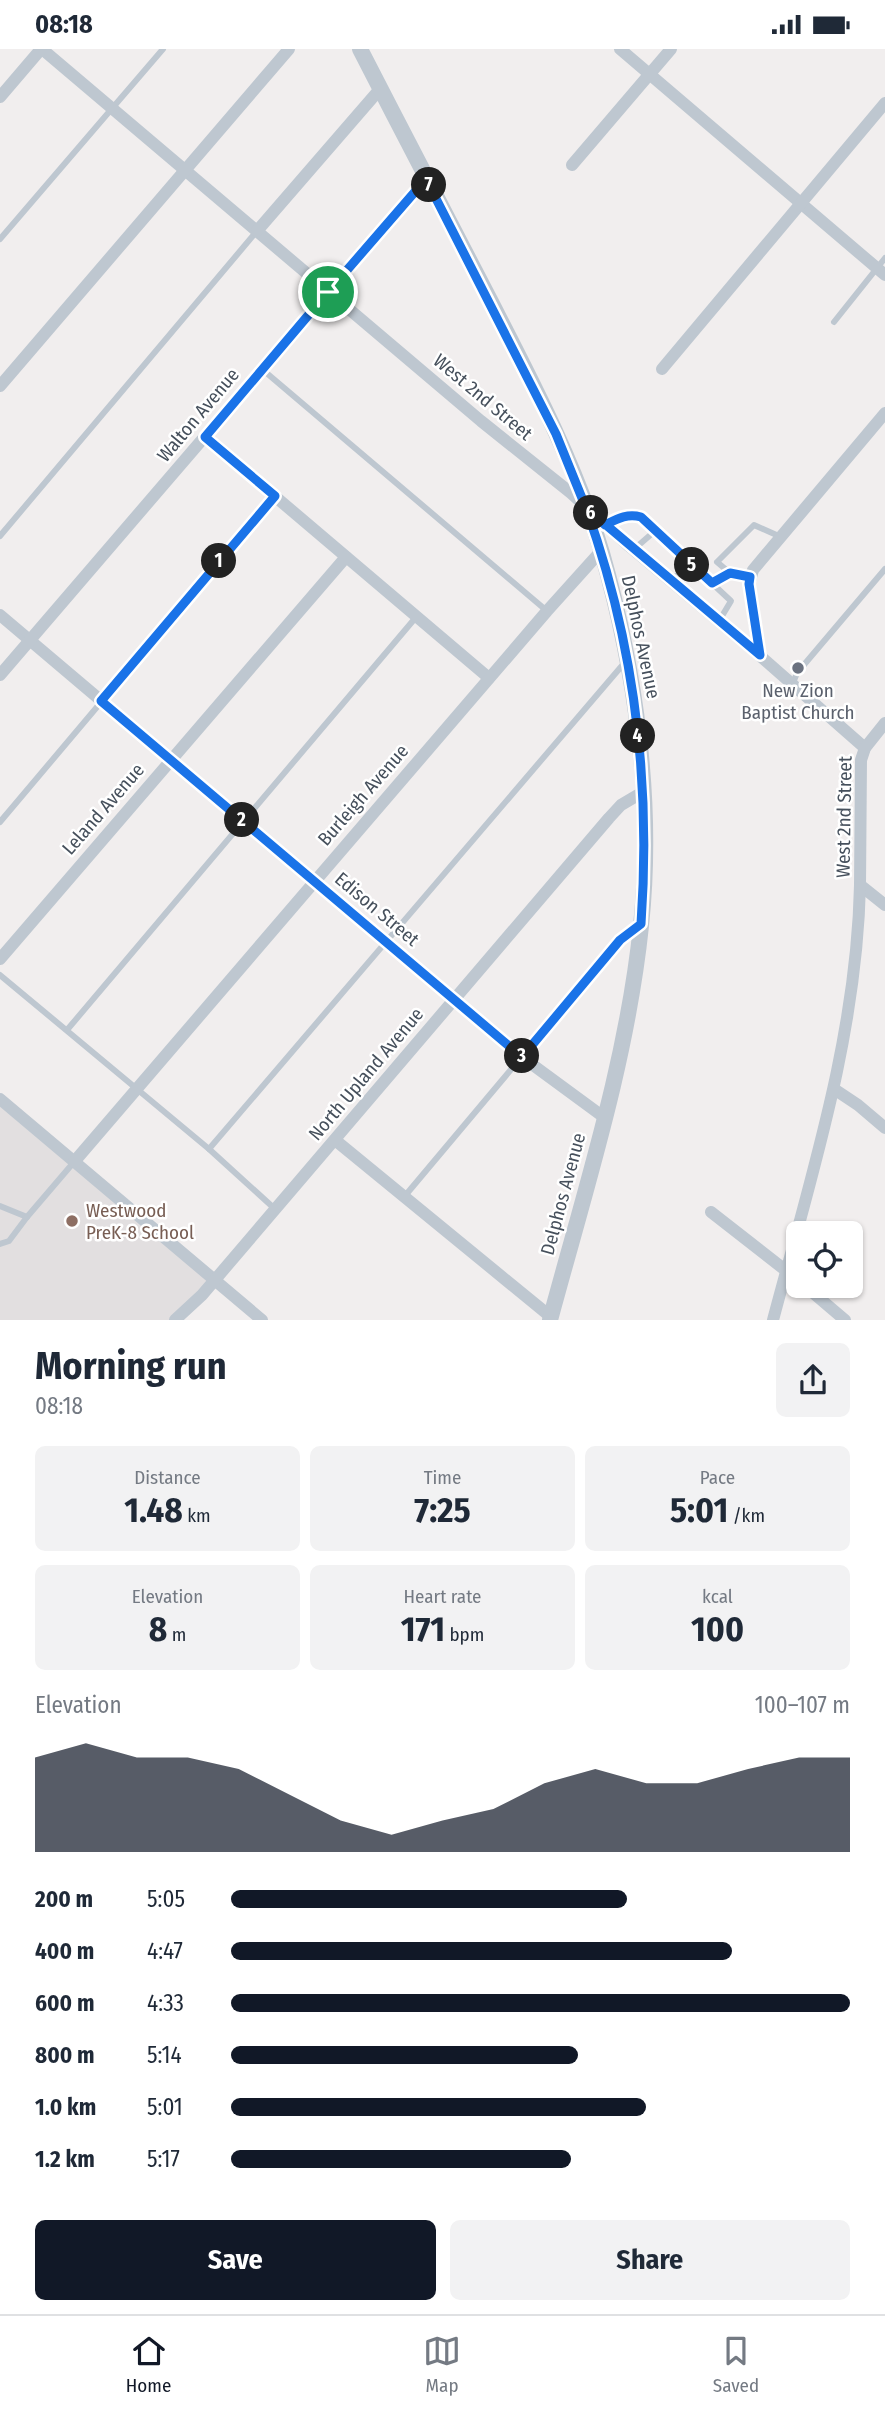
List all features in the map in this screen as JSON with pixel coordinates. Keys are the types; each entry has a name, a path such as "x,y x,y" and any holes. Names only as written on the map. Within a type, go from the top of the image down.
{"street":[{"path":"0,97 41,49"},
{"name":"West 2nd Street","path":"41,49 481,421 571,493 634,550 793,683 864,748 860,770 860,885 885,905"},
{"path":"0,386 289,49"},
{"name":"Delphos Avenue","path":"360,49 556,434 601,551 626,660 637,723 643,792 644,870 641,924 624,1040 606,1118 550,1319"},
{"path":"620,49 801,203 882,267"},
{"path":"572,165 671,49"},
{"path":"257,231 380,89"},
{"path":"662,369 885,103"},
{"name":"Walton Avenue","path":"0,675 426,179"},
{"path":"760,655 749,584 753,570 885,413"},
{"path":"205,437 489,678"},
{"name":"Burleigh Avenue","path":"74,1162 601,551"},
{"name":"Leland Avenue","path":"0,959 346,557"},
{"name":"Edison Street","path":"0,615 522,1057 606,1118"},
{"path":"864,748 885,723"},
{"name":"North Upland Avenue","path":"175,1320 202,1295 621,805 643,792"},
{"path":"800,1221 834,1089 850,991 860,885"},
{"path":"834,1089 885,1128"},
{"path":"0,1099 262,1320"},
{"path":"335,1140 550,1319"},
{"path":"711,1212 786,1270"},
{"path":"774,1320 786,1275"},
{"path":"819,1298 845,1320"}],"lane":[{"path":"0,239 163,49"},
{"path":"0,536 257,231"},
{"path":"834,322 882,267"},
{"path":"262,369 547,611"},
{"path":"0,821 275,496"},
{"path":"605,525 622,517 641,517 732,601 719,621"},
{"path":"750,577 730,573 717,562 754,525 781,537"},
{"path":"634,550 655,531"},
{"path":"671,581 690,563"},
{"path":"793,683 797,673 885,569"},
{"path":"712,583 730,573"},
{"path":"67,1030 417,616"},
{"path":"209,1149 626,660"},
{"path":"404,1197 620,940 641,924"},
{"path":"0,975 209,1149 275,1209"},
{"path":"0,1244 9,1241 74,1162"},
{"path":"0,1206 27,1217"}],"shaded area":[{"name":"Westwood PreK-8 School","path":"0,1099 214,1280 175,1320 0,1320"}],"place":[{"name":"New Zion Baptist Church","path":"798,668"},
{"name":"Westwood PreK-8 School","path":"72,1221"}],"route":[{"path":"328,292 205,437 275,496 101,701 522,1057 620,940 641,924 645,830 637,723 611,588 586,508 605,525 622,517 641,517 712,583 730,573 750,577 760,655 629,546 605,525 586,508 556,434 426,179 328,292"}]}
